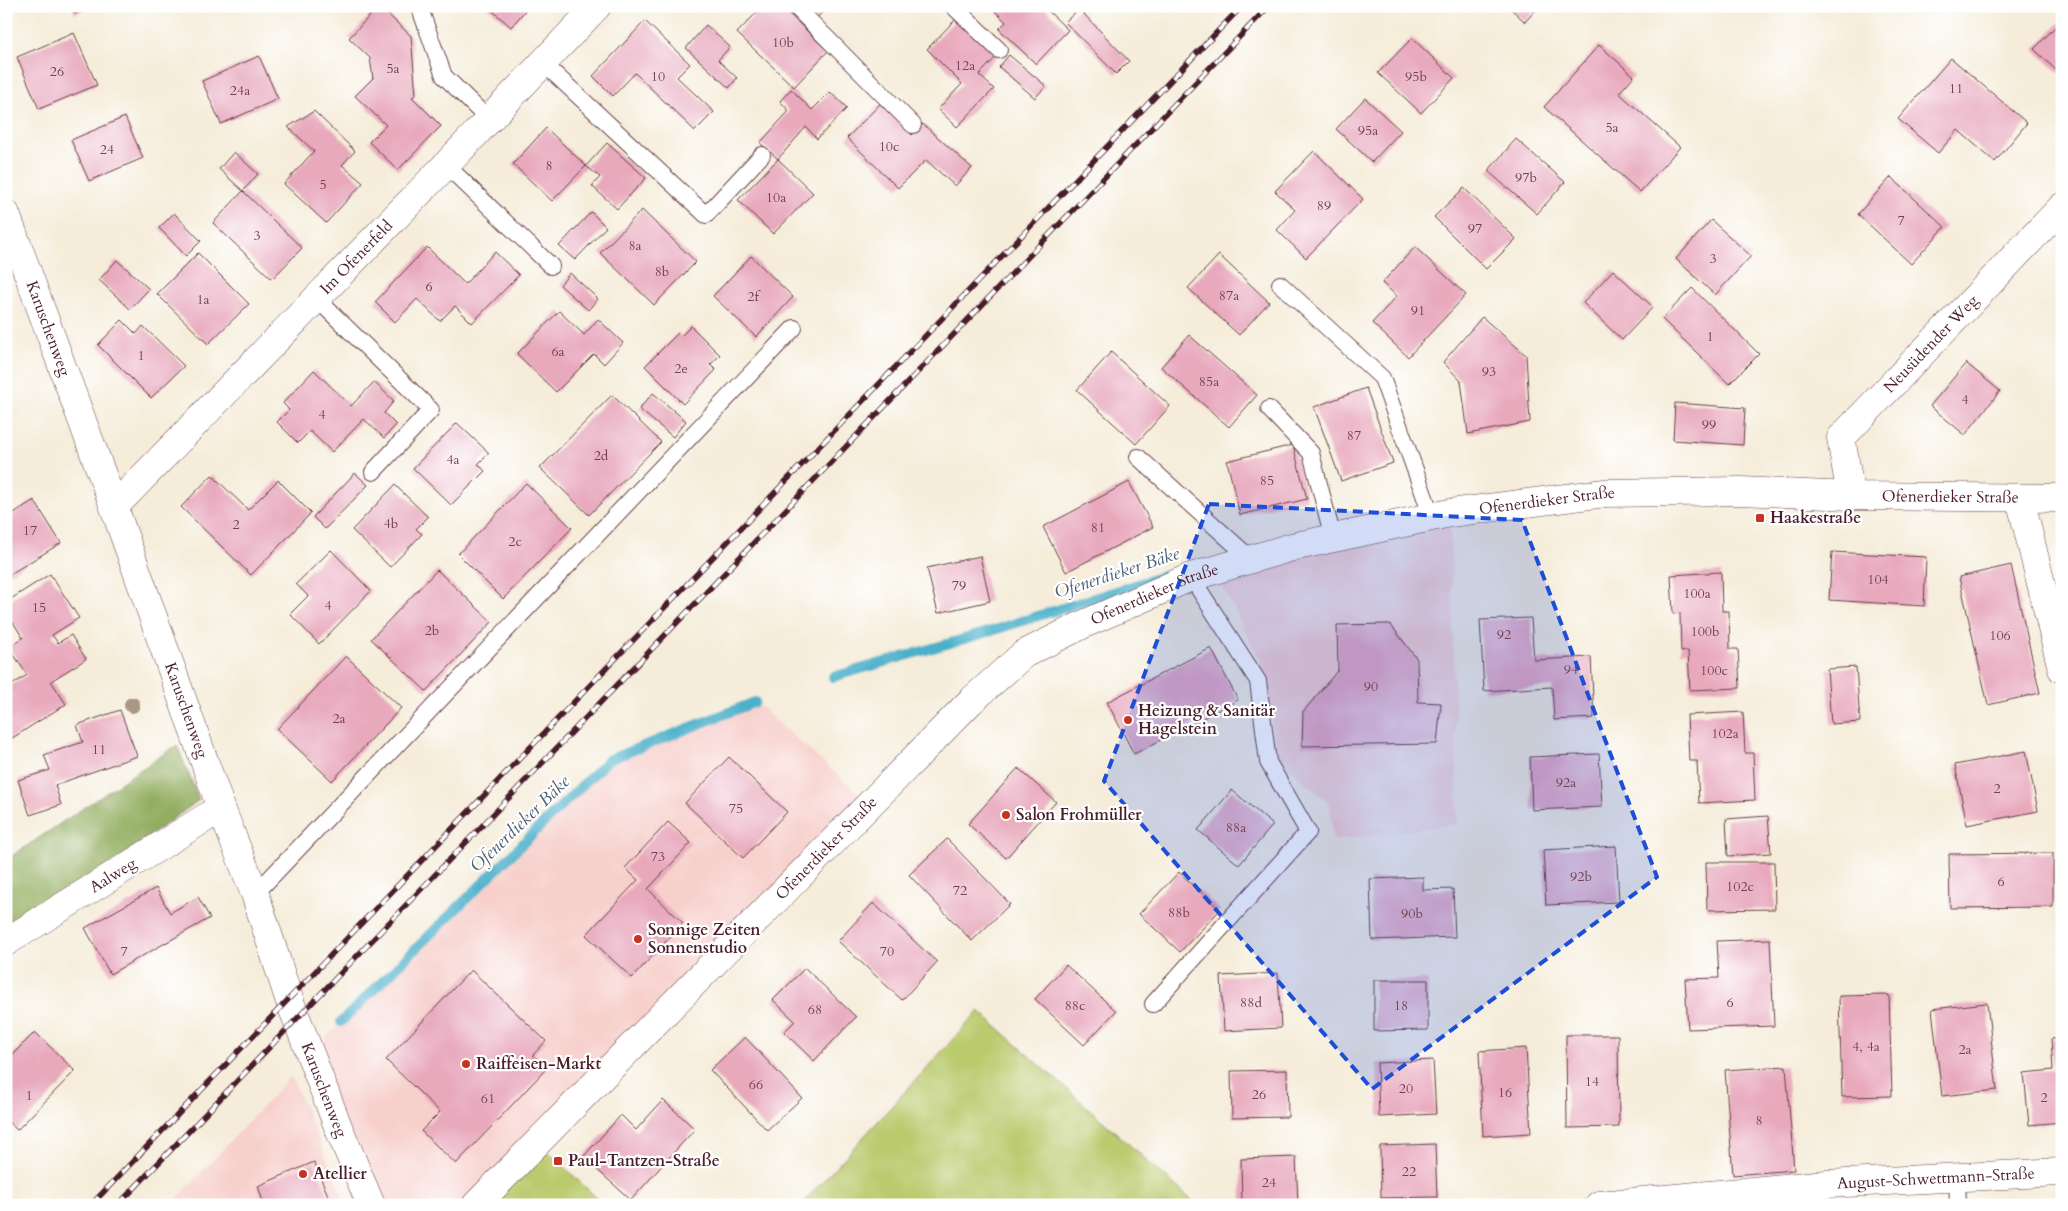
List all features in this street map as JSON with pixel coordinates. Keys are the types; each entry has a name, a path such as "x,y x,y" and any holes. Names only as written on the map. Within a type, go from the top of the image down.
{"street":[{"name":"Im Ofenerfeld","path":"114,507 490,120 594,7"},
{"name":"Neusüdender Weg","path":"1851,496 1842,454 1841,438 2062,207"},
{"name":"Karuschenweg","path":"6,214 12,248 114,507 221,808 255,894 289,999 339,1129 371,1205"},
{"name":"Ofenerdieker Straße","path":"476,1205 978,695 1024,654 1084,624 1191,577 1292,547 1432,517 1605,493 1741,491 1851,496 2062,498"},
{"path":"2020,498 2062,670"},
{"name":"Aalweg","path":"6,942 221,808"},
{"name":"August-Schwettmann-Straße","path":"1599,1205 1827,1184 2062,1172"}],"lane":[{"path":"419,6 444,76 490,120"},
{"path":"795,6 914,124"},
{"path":"954,6 999,50"},
{"path":"543,63 706,215 762,155"},
{"path":"446,165 551,266"},
{"path":"1280,284 1382,378 1432,517"},
{"path":"316,298 431,410 373,472"},
{"path":"255,894 794,328"},
{"path":"1269,409 1311,453 1334,538"},
{"path":"1138,457 1252,558"},
{"path":"1153,1004 1308,832 1268,762 1258,681 1191,577"},
{"path":"1957,1178 1958,1205"}],"highlighted area":[{"path":"1209,504 1522,520 1657,877 1372,1089 1104,781"}],"shaded area":[{"path":"1450,513 1458,824 1333,840 1330,804 1277,757 1261,662 1214,570"},
{"path":"755,702 870,804 475,1205 370,1205 310,1054 608,760"},
{"path":"291,1076 347,1205 171,1205"}],"green space":[{"path":"177,745 199,800 6,940 6,860"},
{"path":"979,1011 1197,1205 801,1205"},
{"path":"538,1142 604,1205 476,1205"}],"building":[{"path":"71,6 92,6 75,14"},
{"path":"379,6 411,36 416,95 412,97 441,126 398,170 369,142 386,125 355,96 373,78 370,58 349,38"},
{"path":"487,6 529,6 511,27"},
{"path":"763,6 781,6 828,51 794,87 737,33"},
{"path":"801,6 828,6 815,20"},
{"path":"990,6 1043,6 1068,30 1036,64 999,29 1006,22"},
{"path":"1508,6 1539,6 1525,22"},
{"path":"1079,9 1129,61 1116,74 1065,22"},
{"path":"958,17 998,55 979,75 994,89 957,127 938,109 962,84 927,49"},
{"path":"2062,20 2062,76 2034,49"},
{"path":"645,21 690,64 677,77 714,112 695,131 635,73 613,96 593,76"},
{"path":"706,25 730,47 718,60 737,78 729,88 686,48"},
{"path":"74,33 97,85 39,109 17,57"},
{"path":"1412,38 1454,78 1421,113 1378,73"},
{"path":"1599,45 1634,76 1619,93 1680,147 1640,192 1544,107"},
{"path":"1009,55 1046,86 1035,98 999,67"},
{"path":"259,56 278,99 221,124 202,81"},
{"path":"1951,58 2027,123 1995,162 1958,130 1938,153 1898,119"},
{"path":"791,89 812,110 830,92 847,108 817,139 806,127 778,159 760,143 789,111 780,101"},
{"path":"1365,98 1401,131 1372,162 1336,129"},
{"path":"880,104 912,135 923,124 972,168 955,186 926,160 898,188 847,138"},
{"path":"314,111 355,151 342,165 363,183 326,223 284,184 314,151 288,127"},
{"path":"125,117 143,158 89,181 71,140"},
{"path":"546,128 586,166 552,201 513,164"},
{"path":"1516,139 1565,182 1537,214 1488,171"},
{"path":"607,143 646,178 617,209 592,186 600,177 586,166"},
{"path":"1314,151 1363,199 1306,258 1277,230 1295,210 1275,191"},
{"path":"234,152 258,174 243,191 219,169"},
{"path":"778,159 813,193 773,234 738,200"},
{"path":"1891,177 1945,227 1911,264 1858,214"},
{"path":"1464,188 1516,239 1486,269 1434,217"},
{"path":"243,191 302,248 272,279 213,223"},
{"path":"642,210 696,262 654,305 600,253"},
{"path":"591,212 606,227 575,260 559,246"},
{"path":"174,213 201,241 186,256 159,228"},
{"path":"1711,220 1751,256 1715,295 1676,259"},
{"path":"427,247 465,284 495,252 519,275 472,323 455,306 440,321 417,299 395,322 375,302"},
{"path":"1415,247 1466,295 1408,357 1372,323 1397,296 1382,283"},
{"path":"198,253 249,304 208,344 157,294"},
{"path":"1219,255 1269,302 1239,335 1188,288"},
{"path":"751,256 793,297 756,337 713,296"},
{"path":"117,260 149,289 130,309 99,280"},
{"path":"1613,270 1653,307 1622,340 1583,303"},
{"path":"570,273 598,299 588,310 560,285"},
{"path":"1692,288 1759,354 1729,384 1662,319"},
{"path":"559,311 584,335 598,319 623,343 604,364 594,354 556,392 517,354"},
{"path":"1482,317 1526,355 1530,422 1468,434 1461,381 1443,362"},
{"path":"122,320 136,334 143,326 184,366 151,398 98,345"},
{"path":"691,326 720,355 710,365 716,370 683,404 645,366 678,333 681,336"},
{"path":"1189,335 1257,395 1229,427 1161,367"},
{"path":"1111,352 1170,406 1136,444 1077,390"},
{"path":"1966,363 2000,391 1965,435 1930,406"},
{"path":"314,370 351,406 374,382 394,401 384,413 396,425 384,438 364,419 332,452 310,431 298,443 277,422 289,410 283,403"},
{"path":"1366,388 1393,463 1341,481 1314,407"},
{"path":"653,393 686,421 673,437 639,409"},
{"path":"612,395 661,442 589,515 540,468"},
{"path":"1675,403 1745,408 1743,445 1673,440"},
{"path":"457,423 489,453 478,464 485,471 451,505 413,468"},
{"path":"1293,445 1307,499 1240,515 1227,461"},
{"path":"355,473 368,485 325,529 313,517"},
{"path":"212,475 248,510 278,480 311,513 251,575 181,507"},
{"path":"1129,482 1153,527 1066,572 1043,527"},
{"path":"526,483 572,528 503,599 458,554"},
{"path":"395,485 428,517 416,529 422,534 390,567 352,530"},
{"path":"34,500 61,543 7,576 6,518"},
{"path":"331,550 371,591 319,644 290,614 308,596 296,584"},
{"path":"1832,552 1926,557 1924,606 1829,600"},
{"path":"980,556 990,601 938,613 927,568"},
{"path":"2011,565 2040,693 1988,705 1959,577"},
{"path":"437,570 492,622 426,691 371,639"},
{"path":"1721,572 1722,611 1729,611 1730,649 1738,649 1740,688 1690,690 1688,651 1681,652 1680,613 1673,614 1671,575"},
{"path":"50,574 79,618 52,635 58,643 71,635 86,659 51,681 66,704 6,742 6,689 27,675 9,647 23,638 9,616 6,618 6,602"},
{"path":"1531,618 1534,660 1591,657 1594,718 1554,720 1552,687 1484,691 1480,620"},
{"path":"1390,624 1417,659 1418,702 1441,703 1437,744 1302,746 1303,712 1338,670 1337,625"},
{"path":"1211,648 1238,700 1134,754 1107,702"},
{"path":"346,656 401,708 332,781 277,729"},
{"path":"1856,667 1860,722 1831,724 1827,669"},
{"path":"120,710 137,756 55,785 61,805 30,815 18,780 50,770 44,755 83,742 77,725"},
{"path":"1743,712 1745,753 1753,753 1755,800 1699,803 1697,761 1689,761 1687,715"},
{"path":"2026,751 2038,811 1967,825 1955,765"},
{"path":"1599,754 1602,807 1532,810 1530,757"},
{"path":"729,757 787,812 743,858 685,803"},
{"path":"1018,768 1056,802 1006,858 968,824"},
{"path":"1232,790 1273,825 1239,865 1198,830"},
{"path":"1768,816 1771,853 1728,856 1726,819"},
{"path":"668,822 691,843 648,889 683,923 632,978 586,935 638,880 625,868"},
{"path":"947,839 1010,904 972,941 909,875"},
{"path":"1616,846 1619,902 1546,905 1543,850"},
{"path":"2053,853 2053,907 1950,908 1949,854"},
{"path":"1706,862 1774,862 1775,909 1707,910"},
{"path":"1179,872 1220,910 1180,952 1139,914"},
{"path":"1423,877 1423,890 1453,889 1455,937 1372,940 1370,879"},
{"path":"156,888 170,913 198,897 210,918 110,974 85,928"},
{"path":"873,903 937,962 902,1000 838,941"},
{"path":"1770,939 1774,1026 1688,1029 1685,979 1719,978 1717,941"},
{"path":"1066,965 1116,1011 1084,1045 1035,999"},
{"path":"805,968 856,1017 814,1061 784,1032 795,1021 773,1000"},
{"name":"Raiffeisen-Markt","path":"471,970 546,1041 533,1055 547,1068 456,1164 421,1131 440,1112 386,1060"},
{"path":"1278,973 1281,1028 1224,1031 1221,976"},
{"path":"1374,980 1428,980 1428,1030 1374,1031"},
{"path":"1889,995 1892,1096 1842,1097 1839,996"},
{"path":"1987,1003 1997,1090 1942,1096 1932,1009"},
{"path":"35,1032 75,1071 17,1130 6,1120 6,1061"},
{"path":"1566,1035 1618,1035 1619,1127 1567,1128"},
{"path":"745,1037 802,1098 767,1130 710,1070"},
{"path":"2062,1038 2062,1122 2029,1125 2024,1073 2053,1070 2051,1039"},
{"path":"1526,1048 1531,1133 1483,1136 1479,1051"},
{"path":"1433,1060 1436,1114 1379,1117 1377,1063"},
{"path":"1786,1066 1794,1170 1733,1175 1725,1070"},
{"path":"1287,1070 1288,1117 1232,1118 1231,1071"},
{"path":"663,1100 695,1129 631,1200 583,1157 621,1115 636,1130"},
{"path":"1435,1144 1437,1197 1381,1198 1380,1146"},
{"path":"1296,1157 1298,1205 1242,1205 1241,1159"},
{"name":"Atellier","path":"314,1162 332,1205 264,1205 258,1186"}],"waterway":[{"name":"Ofenerdieker Bäke","path":"833,677 988,632 1163,576"},
{"name":"Ofenerdieker Bäke","path":"341,1022 608,760 755,702"}],"railway":[{"path":"91,1205 1242,6"},
{"path":"118,1205 1269,6"}],"place":[{"name":"Haakestraße","path":"1760,518"},
{"name":"Heizung & Sanitär Hagelstein","path":"1128,720"},
{"name":"Salon Frohmüller","path":"1006,815"},
{"name":"Sonnige Zeiten Sonnenstudio","path":"638,939"},
{"name":"Raiffeisen-Markt","path":"466,1064"},
{"name":"Paul-Tantzen-Straße","path":"558,1161"},
{"name":"Atellier","path":"303,1174"}]}
